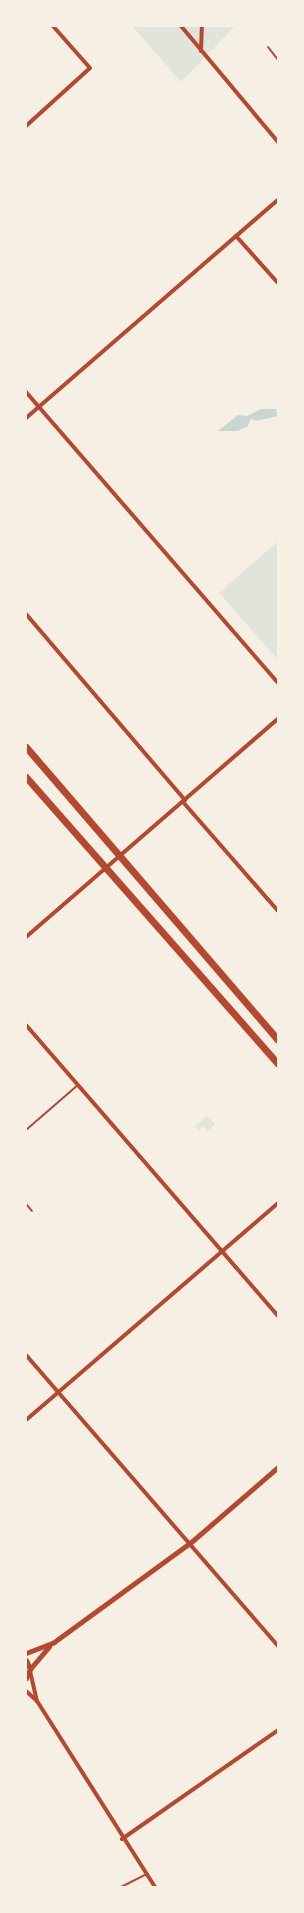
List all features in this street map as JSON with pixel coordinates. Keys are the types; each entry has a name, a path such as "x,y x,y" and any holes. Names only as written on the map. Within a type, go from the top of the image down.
{"highway":[{"path":"26,747 278,1040"},
{"path":"26,777 105,869 278,1064"}],"street":[{"path":"26,126 90,68 53,26"},
{"path":"181,26 278,142"},
{"path":"201,51 202,26"},
{"path":"26,418 278,200"},
{"path":"236,236 278,284"},
{"path":"26,392 278,683"},
{"path":"26,614 278,912"},
{"path":"26,936 278,719"},
{"path":"26,1025 278,1316"},
{"path":"26,1420 278,1203"},
{"path":"26,1355 278,1646"},
{"path":"26,1678 30,1670 54,1642 190,1543 278,1467"},
{"path":"26,1653 54,1642"},
{"path":"26,1660 30,1670 37,1701"},
{"path":"26,1691 37,1701 122,1839 155,1887"},
{"path":"122,1839 278,1730"}],"lane":[{"path":"268,48 278,60"},
{"path":"26,1130 78,1085"},
{"path":"26,1204 32,1211"},
{"path":"121,1887 146,1874"}],"shaded area":[{"path":"132,26 235,26 181,82"},
{"path":"261,409 276,409 278,416 256,421 251,419 247,427 237,431 218,431 238,415 247,416"},
{"path":"278,541 278,660 219,593"},
{"path":"207,1116 215,1124 208,1131 204,1126 199,1130 195,1126"}]}
